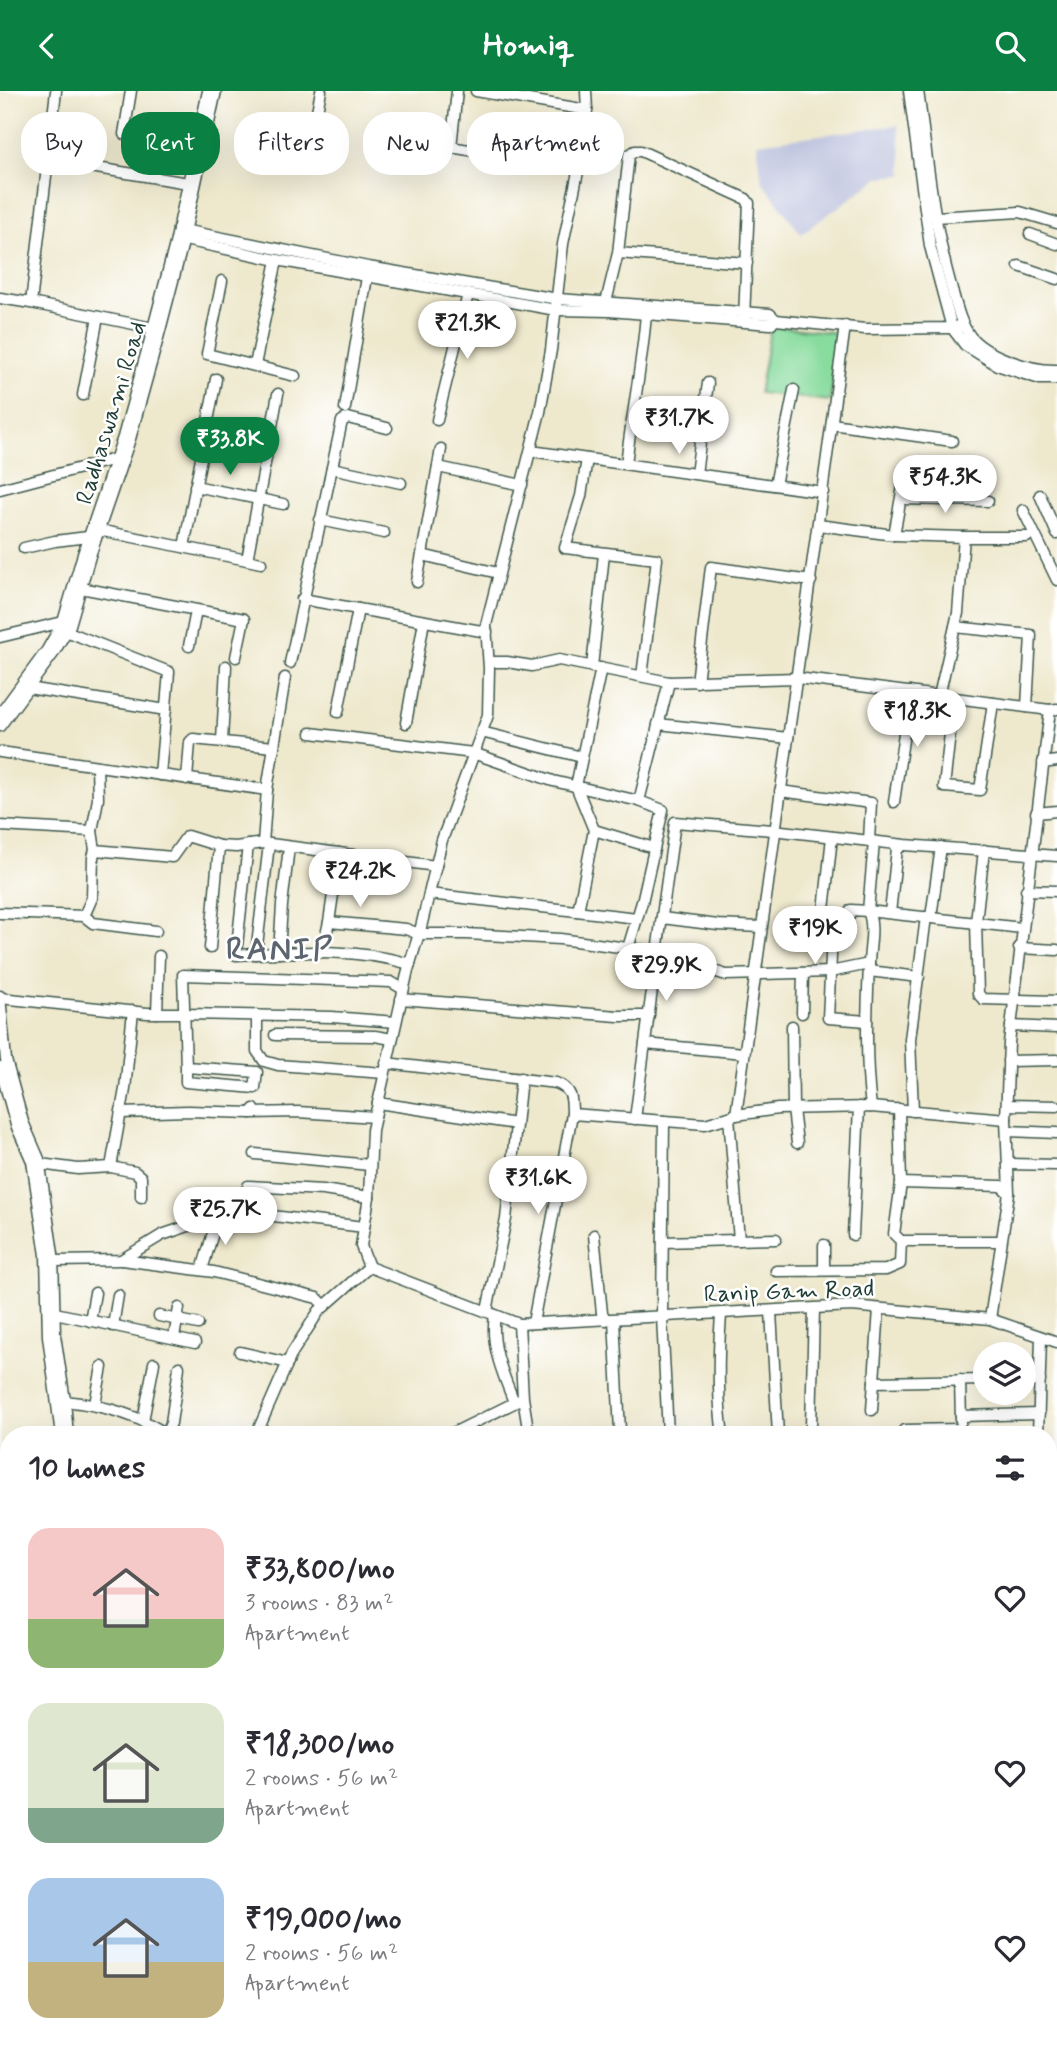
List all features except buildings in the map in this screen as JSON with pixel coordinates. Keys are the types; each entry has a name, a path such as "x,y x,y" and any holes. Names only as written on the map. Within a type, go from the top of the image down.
{"street":[{"path":"54,112 57,91"},
{"path":"128,112 131,91"},
{"name":"Radhaswami Road","path":"181,234 188,183 208,91"},
{"name":"Radhaswami Road","path":"0,726 53,654 80,588 130,439 216,91"},
{"path":"317,112 321,91"},
{"path":"453,128 457,91"},
{"path":"476,91 587,110"},
{"path":"519,1400 519,1324 369,1267 361,1246 369,1197 374,1117 391,1039 442,840 488,715 489,661 486,625 540,412 557,304 563,244 579,167 587,110 586,91"},
{"path":"909,91 930,246 965,345 997,365 1040,379 1057,379"},
{"path":"918,91 939,246 958,327 1003,358 1044,371 1057,370"},
{"path":"606,302 618,253 629,155 641,151 746,199 750,210 744,317"},
{"path":"107,170 188,183"},
{"path":"31,303 46,175"},
{"path":"935,217 1020,212 1057,223"},
{"path":"181,234 277,260 368,272 557,304 606,302 744,317 770,324 776,320 865,329 958,327"},
{"path":"181,234 468,294 646,314 744,317"},
{"path":"1030,234 1057,244"},
{"path":"618,253 747,263"},
{"path":"255,365 277,260"},
{"path":"1019,266 1057,279"},
{"path":"345,408 368,272"},
{"path":"222,281 206,354 295,376"},
{"path":"437,421 468,294"},
{"path":"0,298 156,329"},
{"path":"626,464 641,371 646,314"},
{"path":"83,395 98,317"},
{"path":"739,1240 732,1116 744,1053 845,326"},
{"name":"Radhaswami Road","path":"0,714 65,626 89,537 156,329"},
{"path":"184,547 216,379"},
{"path":"696,474 708,383"},
{"path":"775,485 794,390"},
{"path":"247,560 278,394"},
{"path":"290,663 344,418 387,428"},
{"path":"832,424 952,441"},
{"path":"417,582 441,449"},
{"path":"531,451 823,492"},
{"path":"0,489 116,459"},
{"path":"587,459 581,496 565,548 657,559 642,676"},
{"path":"438,467 522,485"},
{"path":"332,468 401,483"},
{"path":"894,535 906,470"},
{"path":"195,486 283,504"},
{"path":"1057,518 1040,495 1057,534"},
{"path":"902,499 988,501"},
{"path":"1023,510 1057,580"},
{"path":"320,520 384,533"},
{"path":"818,525 894,535 1027,537"},
{"path":"98,530 261,563"},
{"path":"24,548 89,537"},
{"path":"939,696 955,627 964,537"},
{"path":"578,911 594,830 576,786 597,667 604,554"},
{"path":"422,555 498,573"},
{"path":"697,682 711,567 811,581"},
{"path":"80,588 243,619 236,657"},
{"path":"302,600 486,632"},
{"path":"338,712 358,609"},
{"path":"189,646 196,611"},
{"path":"405,723 424,621"},
{"path":"0,637 65,626 169,672 160,775"},
{"path":"955,627 1031,635 1027,707"},
{"path":"489,661 531,666 559,660 668,682 797,678 1053,710 1036,813 1010,1026 1006,1119 1009,1193 990,1319"},
{"path":"222,741 226,666"},
{"path":"256,954 266,843 267,790 285,678"},
{"path":"639,801 668,682"},
{"path":"28,688 166,710"},
{"path":"894,802 910,692"},
{"path":"954,698 944,787 981,790 993,703"},
{"path":"658,724 788,738"},
{"path":"481,731 582,757"},
{"path":"311,733 473,753 553,781 639,801 663,810 675,822 905,845 1057,856"},
{"path":"187,779 192,739 274,747"},
{"path":"0,752 267,790"},
{"path":"1043,763 1057,761"},
{"path":"84,916 92,898 95,850 92,831 98,799 97,766"},
{"path":"779,790 871,803 867,1021 867,1075 871,1107"},
{"path":"628,948 663,810"},
{"path":"1036,813 1057,811"},
{"path":"635,1119 675,822"},
{"path":"0,826 92,831"},
{"path":"594,830 654,848"},
{"path":"95,850 172,856 187,836 219,846 266,843 436,866"},
{"path":"832,837 824,909 833,915 849,916 851,910 868,911 1022,928"},
{"path":"248,845 236,955 322,952 387,957 410,964"},
{"path":"890,913 897,849 905,845"},
{"path":"210,948 219,846"},
{"path":"279,953 289,847"},
{"path":"913,1111 910,1039 941,847"},
{"path":"984,850 976,922 978,994 983,999 1057,1001"},
{"path":"322,952 339,853"},
{"path":"1026,890 1057,891"},
{"path":"429,894 637,918"},
{"path":"0,913 84,916 93,923 156,931"},
{"path":"833,915 828,1018 867,1021"},
{"path":"662,918 761,927"},
{"path":"329,922 406,929 419,934 560,939 628,948 657,952 726,975 869,968 919,977"},
{"path":"1019,948 1057,950"},
{"path":"157,1013 159,956"},
{"path":"802,1013 803,973"},
{"path":"186,1067 257,1072 255,1088 186,1082 183,975 391,982 402,994 618,1016 649,1016"},
{"path":"67,1426 55,1335 54,1261 40,1164 23,1122 6,1060 0,997 157,1013 396,1022"},
{"path":"111,1167 121,1113 133,1011"},
{"path":"257,1015 257,1051 264,1061 278,1065 385,1068 521,1079 556,1083 566,1087 572,1094 572,1114 533,1323"},
{"path":"792,1026 793,1109 797,1143"},
{"path":"1010,1026 1057,1028"},
{"path":"275,1035 375,1036 391,1039"},
{"path":"645,1044 744,1053"},
{"path":"1008,1061 1057,1060"},
{"path":"0,1067 16,1125 32,1161 46,1255 48,1336 60,1426"},
{"path":"521,1079 506,1219 491,1313 500,1368 519,1400 527,1426"},
{"path":"378,1103 516,1124"},
{"path":"1007,1105 1057,1106"},
{"path":"853,1235 859,1107"},
{"path":"572,1114 705,1124 732,1116 793,1109 871,1107 1006,1119"},
{"path":"898,1109 901,1183 894,1234 901,1241 1001,1241"},
{"path":"121,1113 252,1111 374,1117"},
{"path":"664,1121 662,1317 668,1426"},
{"path":"1007,1131 1057,1133"},
{"path":"255,1154 370,1165"},
{"path":"40,1164 78,1170 111,1167 135,1172 141,1177 141,1197"},
{"path":"1008,1164 1057,1165"},
{"path":"901,1183 1001,1186 1009,1193"},
{"path":"248,1187 323,1190 369,1197"},
{"path":"121,1260 162,1235 232,1212 364,1227"},
{"path":"202,1270 218,1216"},
{"path":"594,1235 602,1313 610,1320 620,1426"},
{"path":"663,1242 776,1239"},
{"path":"776,1271 886,1270 900,1264 901,1241"},
{"path":"824,1245 824,1270"},
{"path":"54,1261 121,1260 202,1270 317,1298 325,1306"},
{"path":"260,1426 288,1363 320,1311 369,1267"},
{"path":"90,1321 95,1293"},
{"path":"113,1326 118,1295"},
{"name":"Ranip Gam Road","path":"519,1324 852,1307 990,1319 1057,1342"},
{"path":"174,1338 179,1308"},
{"path":"811,1426 814,1309"},
{"path":"872,1410 879,1309"},
{"path":"771,1312 777,1426"},
{"path":"55,1313 195,1343"},
{"path":"721,1315 718,1353 722,1426"},
{"path":"159,1316 198,1324"},
{"path":"1038,1426 1041,1337"},
{"path":"240,1352 288,1363"},
{"path":"144,1421 154,1363"},
{"path":"95,1404 102,1367"},
{"path":"170,1426 179,1367"},
{"path":"960,1380 961,1426"},
{"path":"874,1382 973,1380"},
{"path":"467,1426 519,1400"},
{"path":"65,1401 95,1404 153,1426"},
{"path":"961,1416 1039,1414"}],"shaded area":[{"path":"898,125 903,175 880,177 801,234 762,181 757,143"}],"green space":[{"path":"771,326 839,333 830,401 759,393"}],"district":[{"name":"RANIP","path":"280,950"}]}
